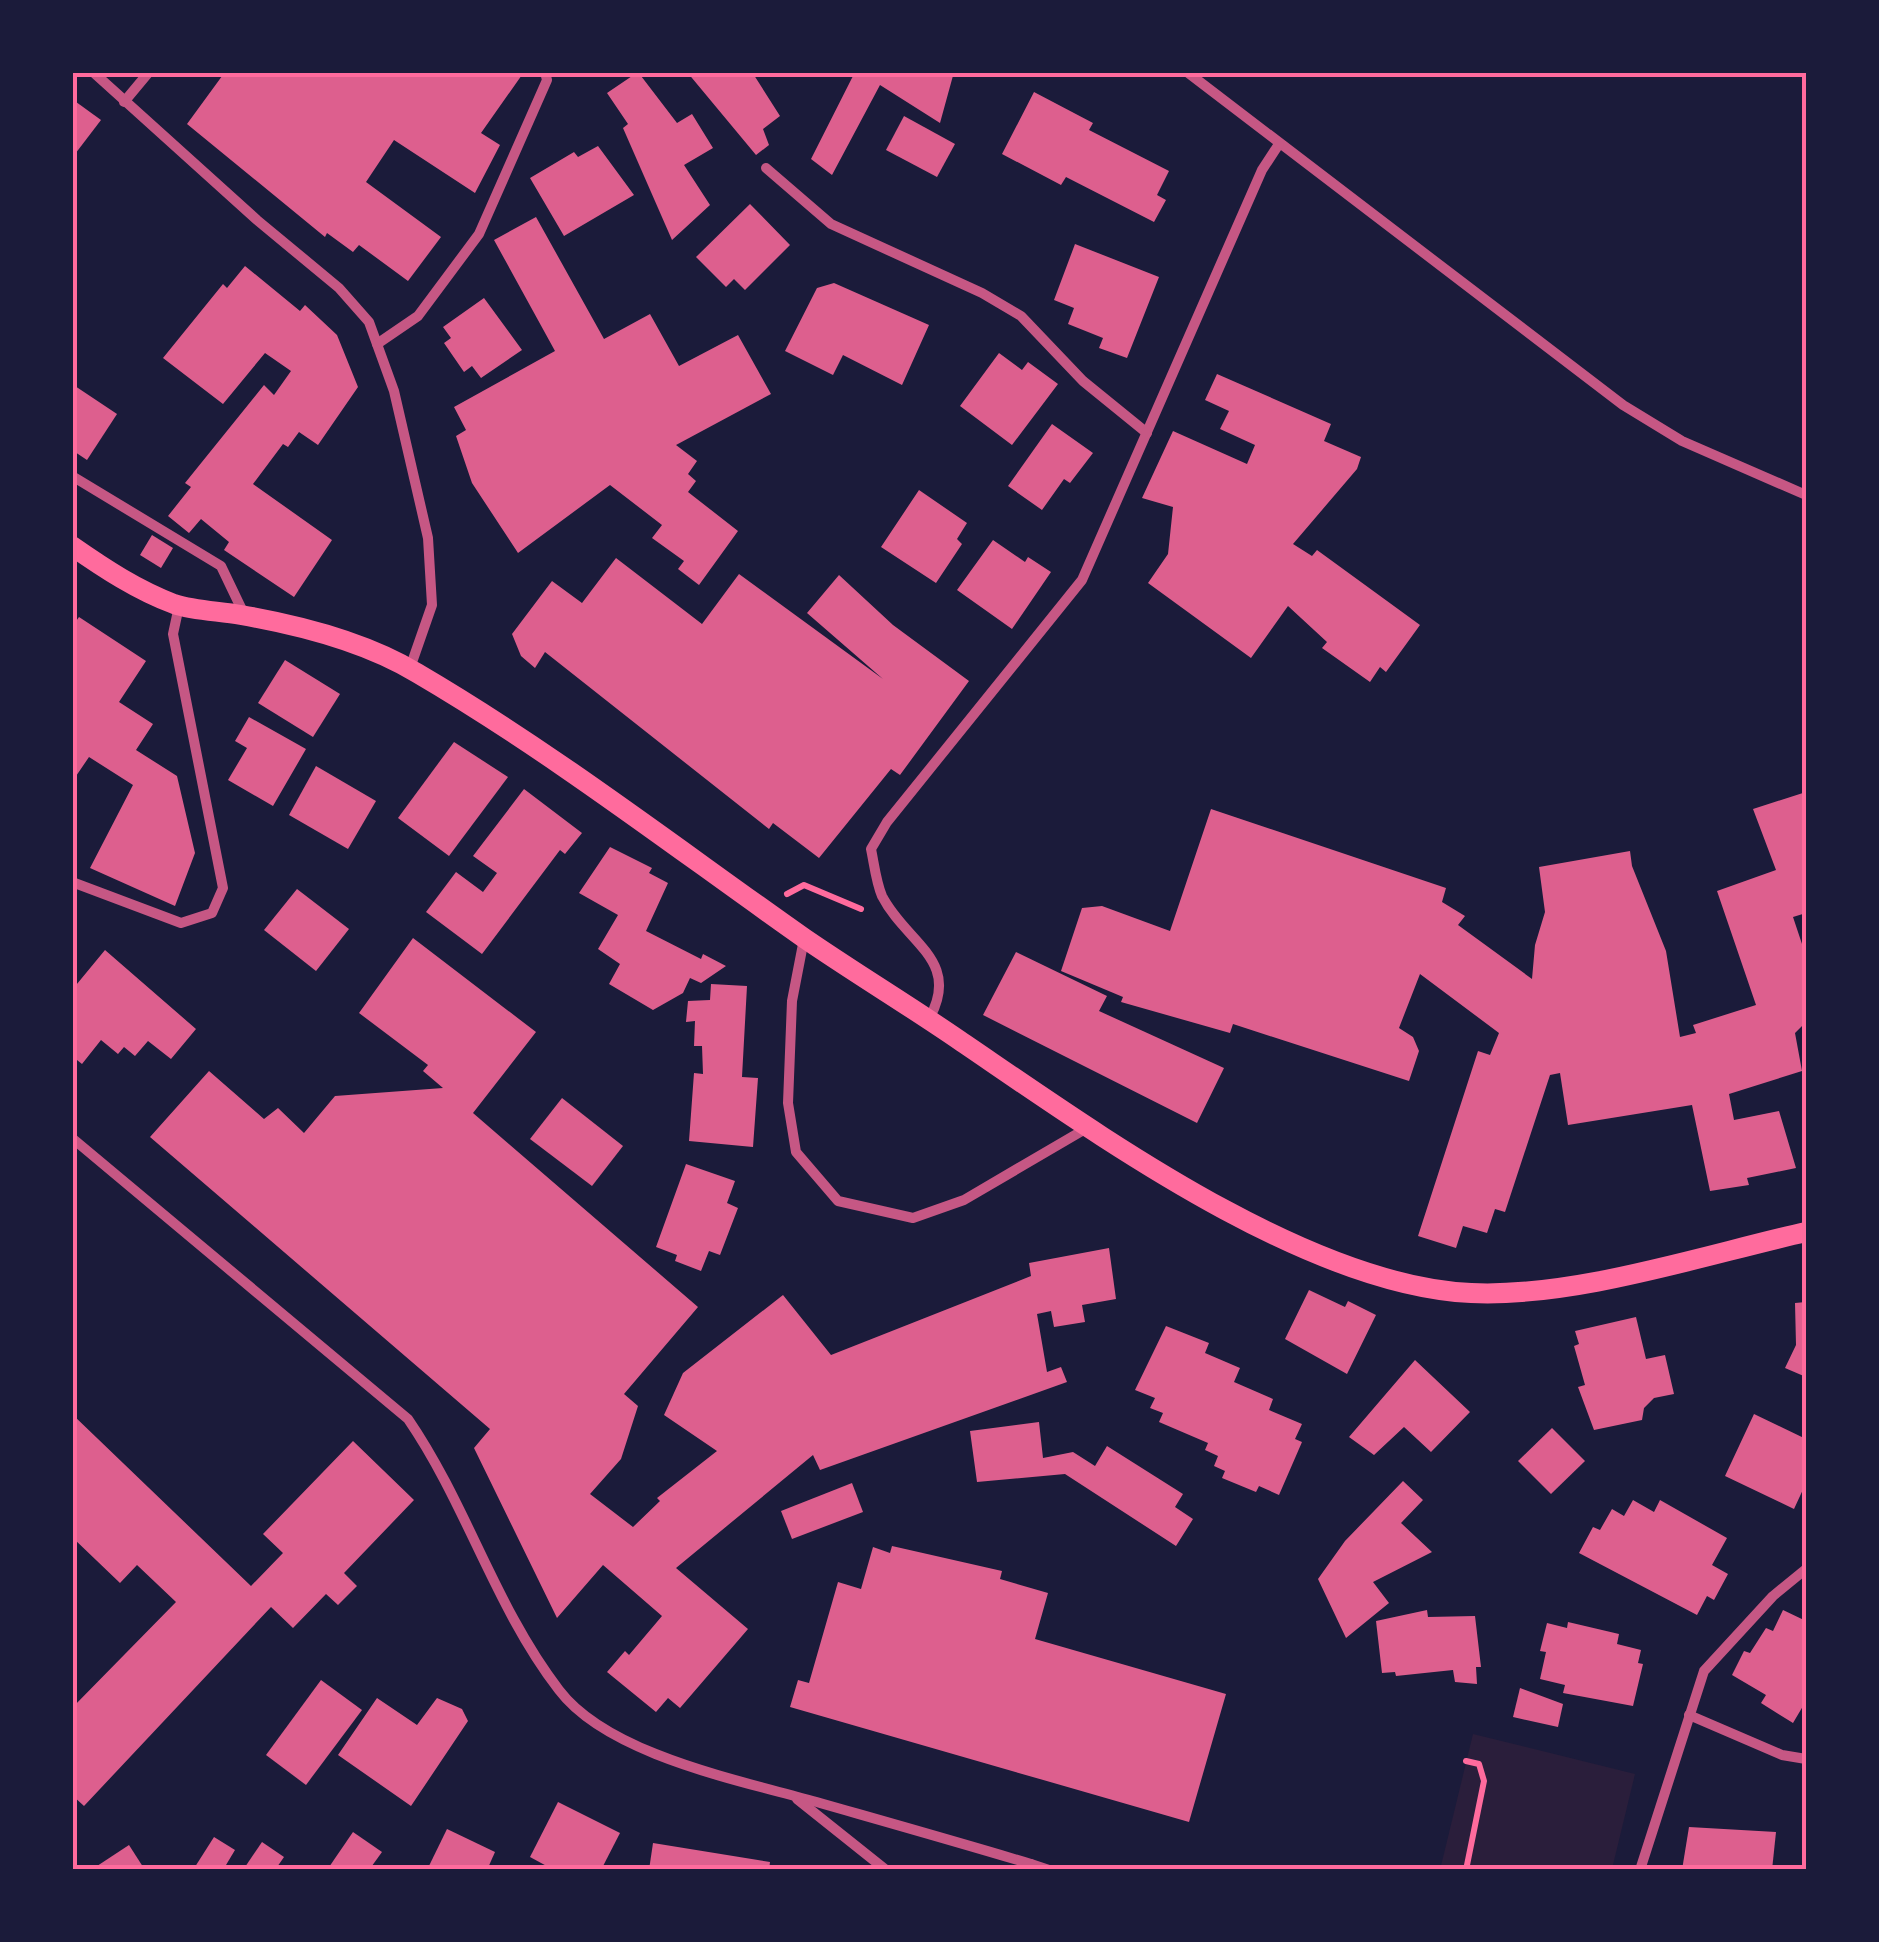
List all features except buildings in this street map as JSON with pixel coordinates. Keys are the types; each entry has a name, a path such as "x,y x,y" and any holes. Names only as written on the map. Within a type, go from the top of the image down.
{"main road":[{"path":"72,546 132,585 179,606 244,615 336,638 410,668 530,744 804,938 1087,1128 1160,1174 1299,1245 1398,1282 1469,1293 1536,1291 1806,1232"}],"street":[{"path":"93,72 340,288 369,322 394,391 428,538 432,606 410,668"},
{"path":"124,102 149,72"},
{"path":"377,344 418,316 478,234 546,80 545,72"},
{"path":"1187,72 1622,406 1682,441 1806,495"},
{"path":"929,1019 940,999 940,973 882,895 871,849 887,822 1082,580 1262,170 1280,144"},
{"path":"766,168 831,224 982,293 1021,316 1083,381 1147,433"},
{"path":"72,476 222,566 244,615"},
{"path":"72,882 181,923 212,914 223,888 174,634 179,606"},
{"path":"804,938 792,1001 788,1103 796,1152 838,1201 913,1218 964,1200 1087,1128"},
{"path":"72,1138 408,1419 433,1456 512,1620 562,1694 624,1740 706,1773 1049,1870"},
{"path":"1640,1870 1704,1671 1773,1596 1806,1569"},
{"path":"1690,1715 1782,1754 1806,1759"},
{"path":"792,1795 886,1870"}],"path":[{"path":"804,885 842,904"},
{"path":"1466,1761 1479,1764 1484,1781 1466,1870"}],"shaded area":[{"path":"1473,1734 1635,1774 1612,1869 1440,1870"}]}
